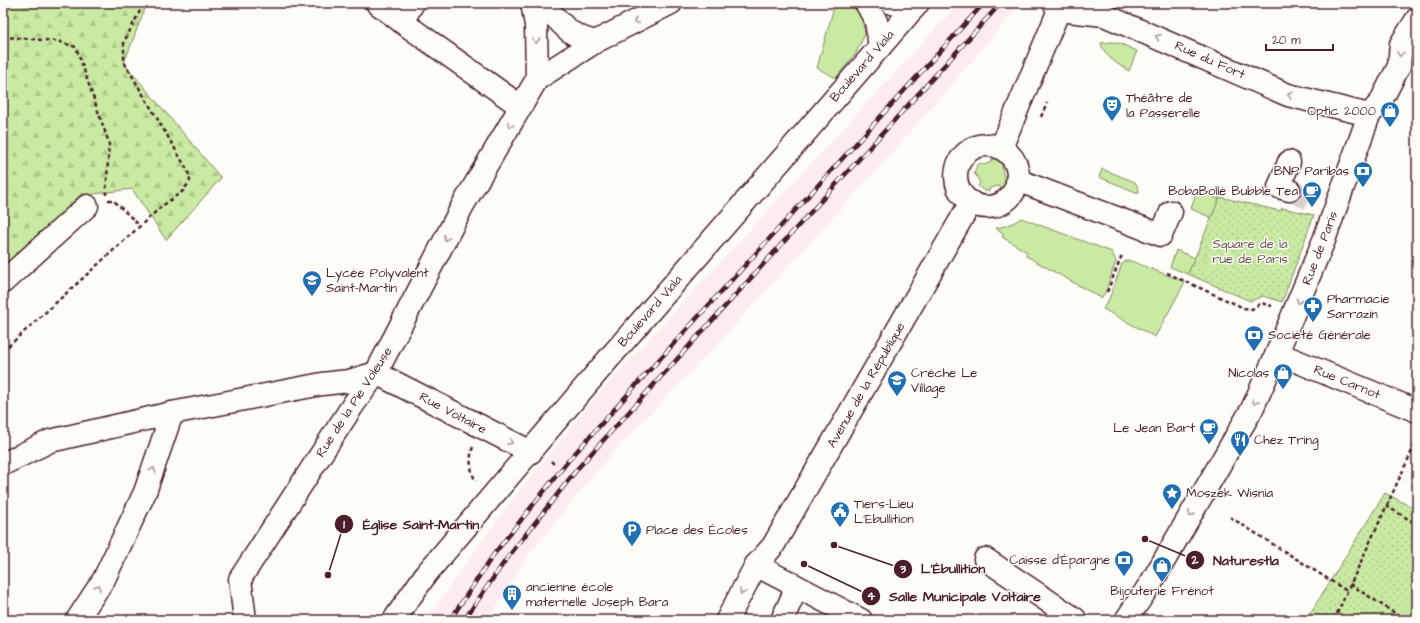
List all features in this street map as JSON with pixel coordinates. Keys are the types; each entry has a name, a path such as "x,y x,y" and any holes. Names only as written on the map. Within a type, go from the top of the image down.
{"street":[{"path":"377,3 520,106"},
{"path":"402,22 413,3"},
{"path":"532,3 536,25 537,80"},
{"path":"541,3 551,11 567,29 581,38 595,42"},
{"path":"537,80 595,42 670,3"},
{"path":"866,3 876,21 880,47"},
{"path":"892,3 916,6"},
{"name":"Boulevard Viala","path":"394,620 426,574 490,498 531,452 611,356 916,6"},
{"path":"1001,148 1056,6"},
{"name":"Rue du Fort","path":"1056,6 1104,15 1288,95 1369,115"},
{"name":"Rue de Paris","path":"1126,620 1151,583 1252,409 1324,240 1327,206 1369,115 1380,103 1399,66 1401,44 1417,19"},
{"name":"Rue de la Pie Voleuse","path":"245,620 240,579 353,404 376,373 463,205 520,106 537,80"},
{"path":"981,145 991,145 1001,148 1012,158 1018,172 1017,180 1015,188 1004,201 996,205 979,206 971,202 963,195 958,186 956,176 958,165 963,156 971,149 981,145"},
{"path":"1288,162 1279,187 1290,190"},
{"path":"1017,180 1161,235 1171,212"},
{"name":"Avenue de la République","path":"727,620 756,565 773,546 971,202"},
{"path":"3,282 87,206"},
{"name":"Rue Carnot","path":"1277,353 1417,411"},
{"path":"3,464 50,441 172,413 322,384 350,381 376,373"},
{"name":"Rue Voltaire","path":"376,373 481,428 531,452"},
{"path":"77,620 104,578 145,492 172,413"},
{"path":"986,559 1075,618"},
{"path":"756,565 861,620"},
{"path":"782,620 797,587"}],"path":[{"path":"3,351 162,206 183,191 190,181 188,171 124,62 124,42 144,3"},
{"path":"3,37 57,41 76,47 109,143 106,199 113,200 140,226"},
{"path":"1041,117 1047,103"},
{"path":"1107,292 1122,255"},
{"path":"1168,273 1244,308 1252,309 1261,303 1293,315"},
{"path":"481,428 470,454 473,477 490,498"},
{"path":"1334,620 1417,440"},
{"path":"1386,506 1417,524"},
{"path":"1230,517 1347,592"},
{"path":"1350,584 1405,620"}],"shaded area":[{"path":"959,3 1022,3 897,147 707,355 612,453 529,554 488,620 426,620 502,513 594,399"}],"green space":[{"path":"3,3 147,3 124,63 221,178 166,240 132,189 79,196 3,271"},
{"path":"835,3 850,4 861,14 865,34 856,53 836,78 817,68"},
{"path":"1112,42 1137,51 1129,71 1112,60 1105,52 1101,43"},
{"path":"992,159 1002,163 1003,175 1007,178 1007,181 1002,188 998,186 990,188 989,191 984,191 978,186 980,183 974,174 977,165 981,163 984,165 991,162"},
{"path":"1102,169 1135,182 1139,189 1138,193 1099,177"},
{"path":"1197,191 1219,199 1212,218 1191,209"},
{"name":"Square de la rue de Paris","path":"1220,197 1280,211 1282,208 1314,215 1282,302 1263,296 1250,301 1188,274"},
{"path":"1021,218 1112,252 1116,261 1105,293 1101,298 1026,256 1027,252 1002,237 1004,234 996,228 1015,222"},
{"path":"1176,250 1195,258 1188,274 1170,267"},
{"path":"1126,261 1131,261 1185,282 1155,337 1103,309 1109,299 1122,264"},
{"path":"1385,493 1417,510 1417,620 1306,620"}],"tunnel":[{"path":"1289,190 1319,203"}],"railway":[{"path":"450,620 494,554 568,461 984,3"},
{"path":"464,620 505,561 578,468 1001,3"}],"place":[{"name":"Théâtre de la Passerelle","path":"1112,122"},
{"name":"Optic 2000","path":"1390,128"},
{"name":"BNP Paribas","path":"1363,188"},
{"name":"BobaBollé Bubble Tea","path":"1312,208"},
{"name":"Lycée Polyvalent Saint-Martin","path":"312,297"},
{"name":"Pharmacie Sarrazin","path":"1313,323"},
{"name":"Société Générale","path":"1254,352"},
{"name":"Nicolas","path":"1283,390"},
{"name":"Crèche Le Village","path":"897,397"},
{"name":"Le Jean Bart","path":"1209,445"},
{"name":"Chez Tring","path":"1240,457"},
{"name":"Moszek Wisnia","path":"1172,510"},
{"name":"Tiers-Lieu L'Ebullition","path":"840,528"},
{"name":"Naturestla","path":"1145,539"},
{"name":"L’Ébullition","path":"834,545"},
{"name":"Place des Écoles","path":"632,547"},
{"name":"Salle Municipale Voltaire","path":"804,564"},
{"name":"Église Saint-Martin","path":"328,575"},
{"name":"Caisse d'Épargne","path":"1124,577"},
{"name":"Bijouterie Frénot","path":"1162,583"},
{"name":"ancienne école maternelle Joseph Bara","path":"512,611"}]}
